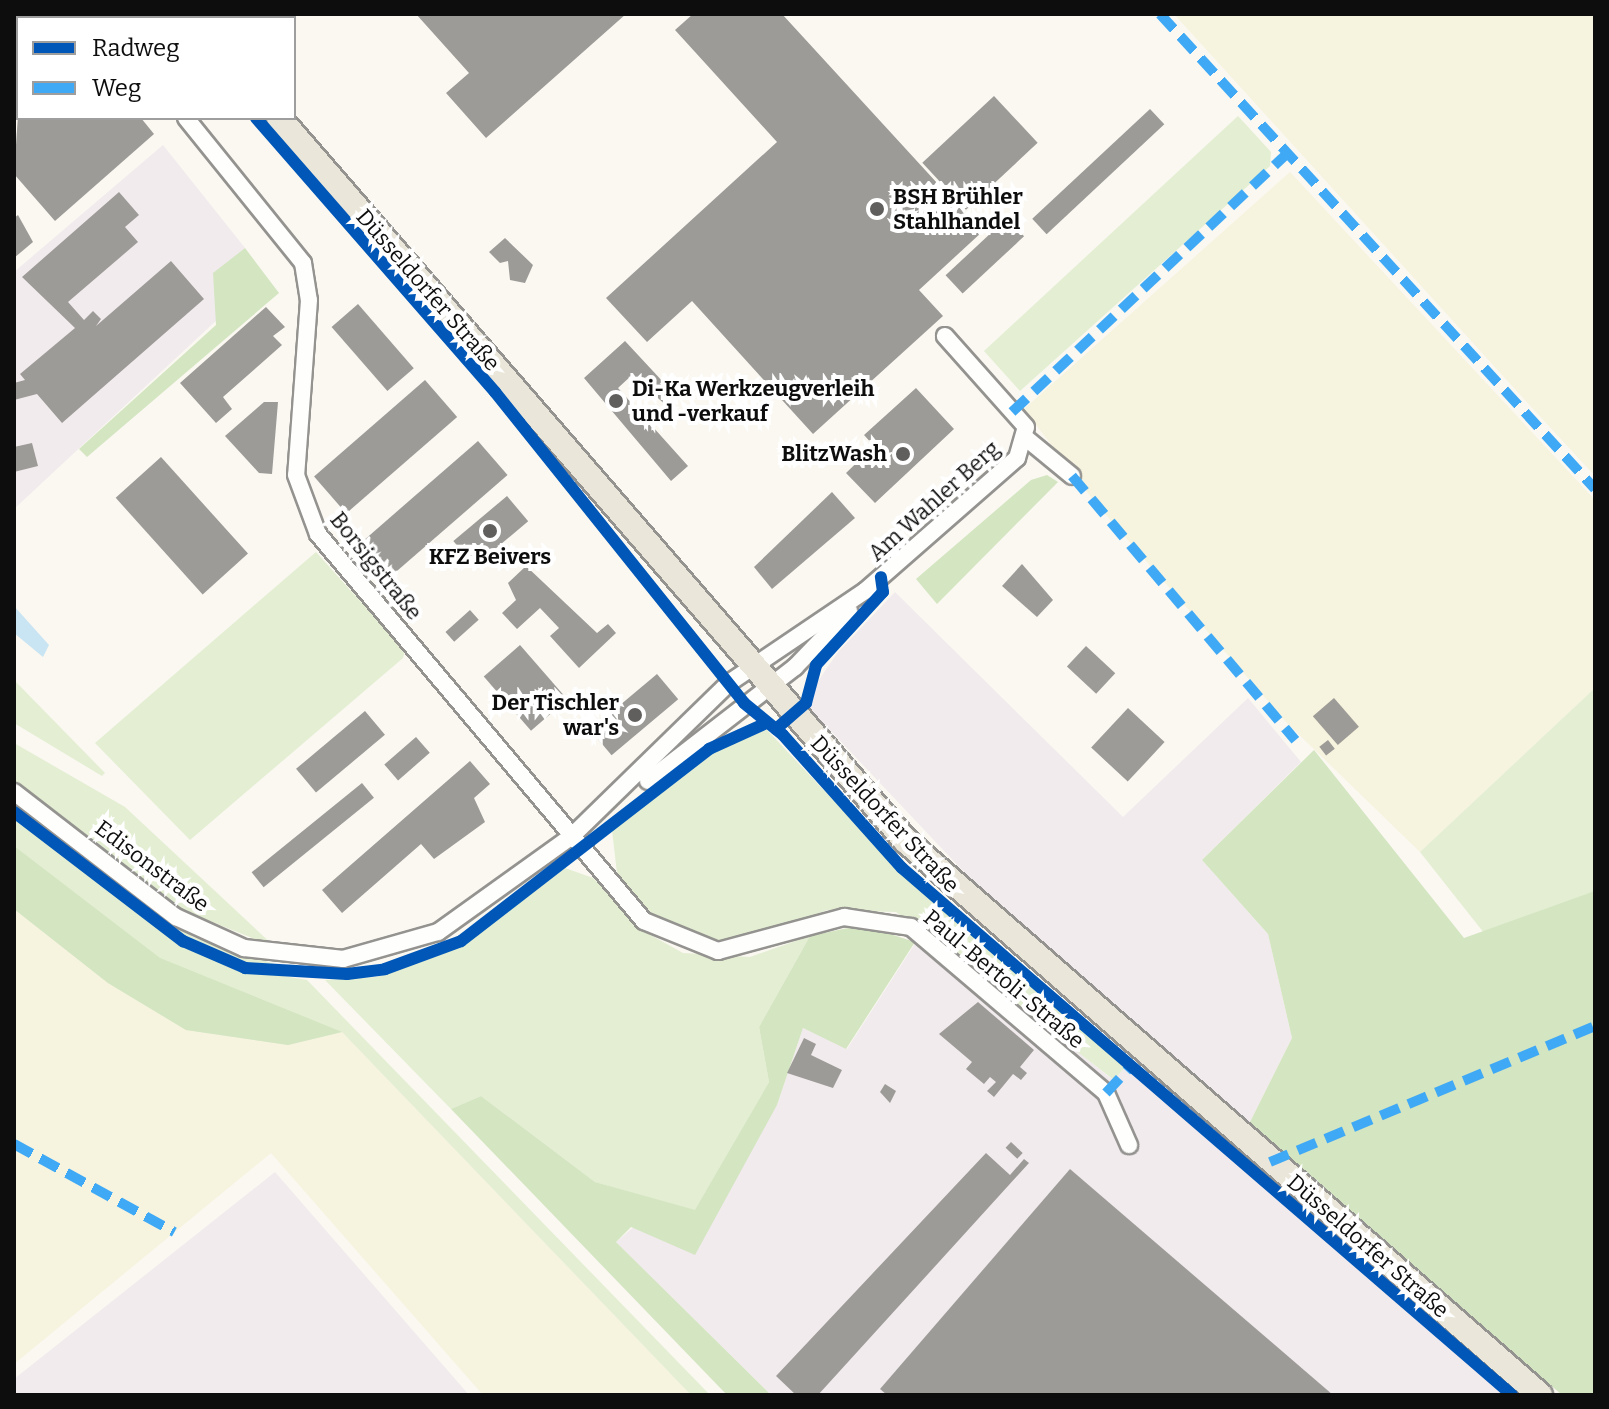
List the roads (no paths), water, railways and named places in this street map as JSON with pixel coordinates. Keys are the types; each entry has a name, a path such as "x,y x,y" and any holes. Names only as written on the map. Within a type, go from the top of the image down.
{"main road":[{"name":"Düsseldorfer Straße","path":"281,120 769,688 967,901 1540,1395"}],"street":[{"name":"Borsigstraße","path":"188,120 303,263 309,300 296,451 302,506 344,567 572,836"},
{"name":"Am Wahler Berg","path":"769,688 865,591 1008,467 1027,439 1026,427 945,336"},
{"name":"Am Wahler Berg","path":"1027,439 1072,476"},
{"name":"Am Wahler Berg","path":"752,668 865,591"},
{"name":"Edisonstraße","path":"572,836 752,668"},
{"name":"Edisonstraße","path":"14,792 192,927 296,959 367,956 422,940 488,902 769,688"},
{"name":"Paul-Bertoli-Straße","path":"572,836 644,921 698,947 741,950 844,917 911,927 1106,1093 1129,1145"}],"water":[{"path":"14,606 49,645 43,657 14,633"}],"place":[{"name":"BSH Brühler Stahlhandel","path":"877,209"},
{"name":"Di-Ka Werkzeugverleih und -verkauf","path":"616,401"},
{"name":"BlitzWash","path":"903,454"},
{"name":"KFZ Beivers","path":"490,531"},
{"name":"Der Tischler war's","path":"635,715"}]}
